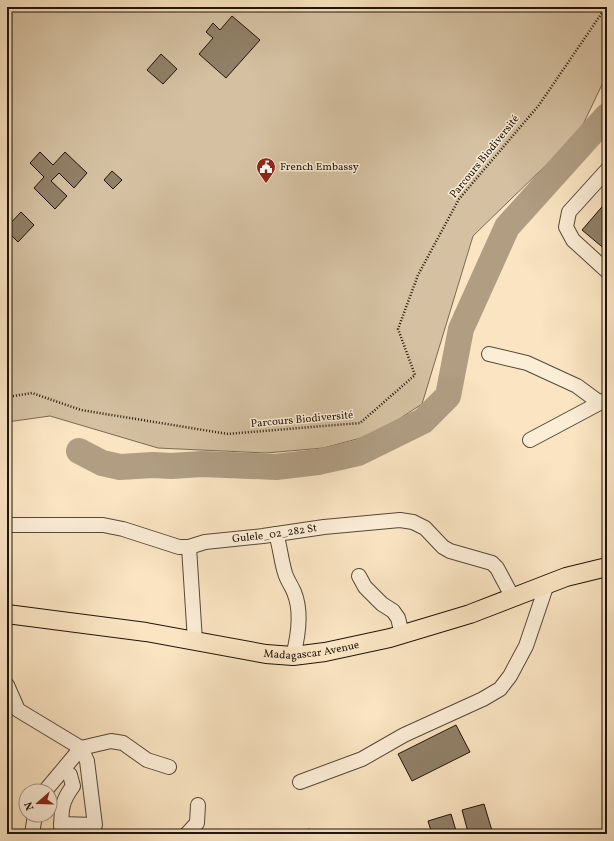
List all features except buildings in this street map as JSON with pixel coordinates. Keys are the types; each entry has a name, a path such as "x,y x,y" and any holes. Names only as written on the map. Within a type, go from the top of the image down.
{"main road":[{"name":"Madagascar Avenue","path":"7,614 146,632 266,654 293,656 325,652 402,634 470,614 566,576 607,567"}],"street":[{"path":"607,170 569,212 566,227 573,240 607,271"},
{"path":"489,354 527,363 577,386 604,401"},
{"path":"530,440 604,401"},
{"name":"Gulele_02_282 St","path":"7,525 103,525 123,529 179,547 189,547 205,542 324,527 400,520 413,522 425,528 450,551 492,563 497,568 513,598"},
{"path":"276,534 288,583 294,592 297,605 298,632 293,656"},
{"path":"189,547 195,641"},
{"path":"359,576 365,587 382,604 393,611 398,618 402,634"},
{"path":"300,782 362,759 404,735 483,699 500,689 510,676 526,646 547,584"},
{"path":"7,685 18,710 81,748 87,761 95,825 61,829 62,805 66,795 73,786 70,775 64,770"},
{"path":"52,783 81,748 111,741 123,743 147,760 169,767"},
{"path":"187,834 197,823 198,805"},
{"path":"32,834 34,823"}],"path":[{"name":"Parcours Biodiversité","path":"7,397 32,393 81,410 228,434 360,423 415,375 398,329 418,274 459,200 539,105 606,7"}],"shaded area":[{"name":"French Embassy","path":"7,7 607,7 607,74 579,133 473,236 422,404 376,434 323,448 266,453 158,448 50,416 7,422"}],"waterway":[{"path":"79,451 102,463 120,467 202,464 276,467 318,462 358,453 423,421 448,396 461,329 507,227 607,116"}],"place":[{"name":"French Embassy","path":"266,184"}]}
